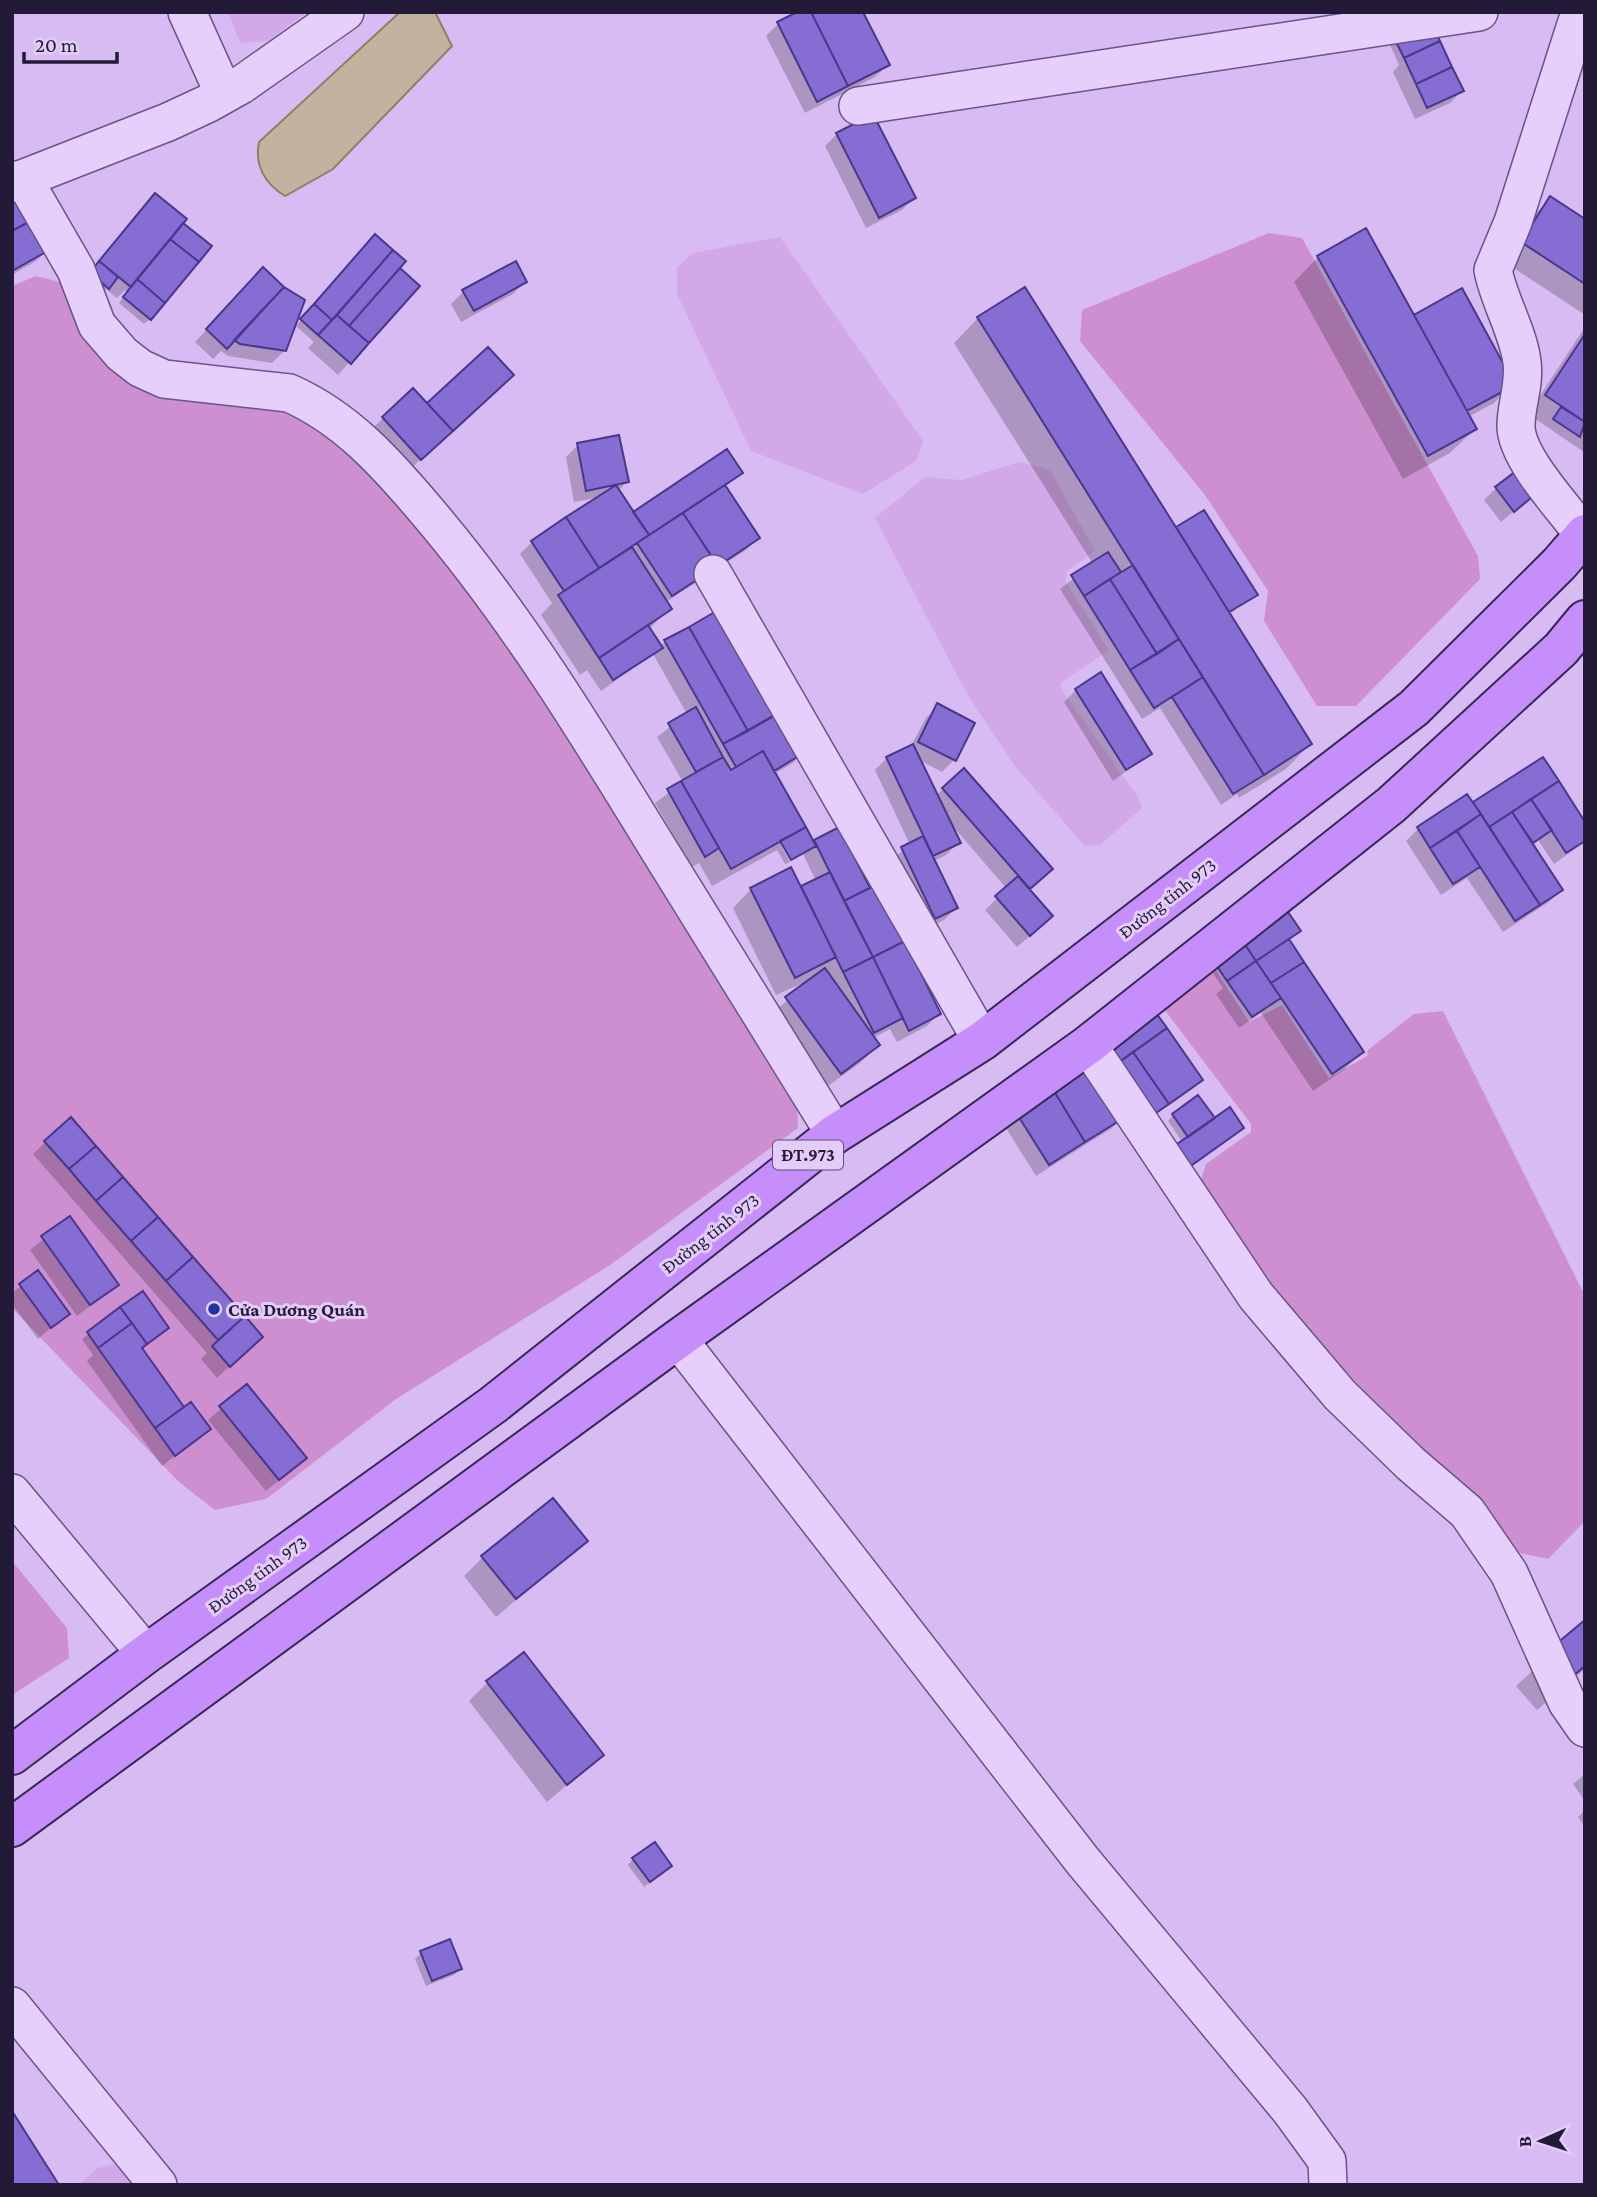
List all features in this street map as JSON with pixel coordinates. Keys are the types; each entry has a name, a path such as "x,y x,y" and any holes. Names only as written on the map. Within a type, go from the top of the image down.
{"main road":[{"name":"Đường tỉnh 973","path":"12,1755 146,1654 493,1405 835,1134 982,1041 1414,708 1559,564 1584,534"},
{"path":"12,1827 678,1339 1088,1045 1391,805 1561,649 1585,620"}],"street":[{"path":"187,12 224,94"},
{"path":"345,12 224,94 169,122 16,181 76,270 97,325 122,354 140,368 164,379 270,390 308,401 349,429 395,474 452,540 552,676 835,1134"},
{"path":"858,106 1479,12"},
{"path":"1580,12 1513,222 1493,270 1522,360 1524,388 1517,408 1516,429 1521,449 1584,534"},
{"path":"713,574 982,1041"},
{"path":"1088,1045 1256,1296 1340,1395 1411,1464 1467,1512 1509,1573 1567,1702 1585,1728"},
{"path":"678,1339 1082,1860 1290,2110 1327,2161 1328,2185"},
{"path":"12,1493 146,1654"},
{"path":"12,2006 158,2185"}],"shaded area":[{"path":"228,12 307,12 268,41 240,43"},
{"path":"400,12 435,12 452,46 333,169 285,196 272,186 263,173 258,158 259,142"},
{"path":"1269,233 1302,238 1478,556 1480,579 1356,706 1317,706 1264,621 1268,591 1205,495 1080,341 1082,310"},
{"path":"780,237 923,441 916,461 863,494 751,451 677,294 677,268 692,253"},
{"path":"36,276 60,282 87,336 264,402 343,439 384,482 540,682 797,1100 798,1128 610,1265 396,1399 266,1499 215,1510 179,1482 12,1308 12,286"},
{"path":"1020,462 1050,470 1095,551 1066,572 1066,582 1109,650 1061,683 1061,689 1138,797 1142,808 1099,846 1084,845 1015,766 967,694 875,518 925,477 961,480"},
{"path":"1213,966 1249,1022 1282,1005 1329,1078 1367,1056 1368,1050 1414,1014 1443,1011 1585,1296 1585,1521 1548,1559 1520,1553 1409,1441 1286,1305 1199,1186 1206,1164 1251,1132 1251,1124 1164,1009"},
{"path":"12,1561 67,1628 69,1658 12,1695"},
{"path":"126,2162 145,2185 78,2185 98,2168"}],"building":[{"path":"797,12 811,12 848,86 817,102 777,22"},
{"path":"811,12 863,12 890,65 848,86"},
{"path":"1431,21 1440,41 1404,58 1394,38"},
{"path":"1440,41 1452,67 1416,84 1404,58"},
{"path":"1452,67 1464,91 1427,108 1416,84"},
{"path":"873,114 916,198 879,218 836,133"},
{"path":"155,193 187,219 131,287 99,261"},
{"path":"1550,196 1585,219 1585,284 1521,242"},
{"path":"12,197 34,219 12,231"},
{"path":"34,219 51,249 12,271 12,231"},
{"path":"183,223 212,246 199,262 170,239"},
{"path":"1366,228 1477,429 1428,456 1317,256"},
{"path":"375,234 393,250 332,320 314,304"},
{"path":"170,239 199,262 165,303 137,279"},
{"path":"393,250 406,261 349,326 337,315"},
{"path":"99,261 118,277 109,289 90,273"},
{"path":"516,261 527,282 474,311 462,290"},
{"path":"263,267 284,287 227,349 206,329"},
{"path":"400,268 420,286 369,343 349,326"},
{"path":"137,279 165,303 151,320 123,297"},
{"path":"284,287 305,300 286,351 240,344 234,340"},
{"path":"1025,287 1312,744 1264,775 977,317"},
{"path":"1462,288 1515,385 1467,411 1414,315"},
{"path":"314,304 332,320 318,335 300,319"},
{"path":"337,315 369,343 351,364 318,335"},
{"path":"1585,334 1585,422 1545,395"},
{"path":"488,347 514,375 453,431 427,403"},
{"path":"413,388 453,431 421,460 382,417"},
{"path":"1561,407 1585,422 1580,437 1553,419"},
{"path":"619,435 629,482 586,491 577,443"},
{"path":"727,449 743,473 649,535 633,512"},
{"path":"1524,465 1542,489 1514,512 1495,487"},
{"path":"616,485 649,535 599,568 566,517"},
{"path":"725,485 760,538 718,566 683,513"},
{"path":"1204,510 1258,595 1229,612 1176,527"},
{"path":"683,513 718,566 672,596 637,543"},
{"path":"566,517 599,568 564,591 531,541"},
{"path":"632,547 672,609 599,658 558,595"},
{"path":"1108,552 1121,572 1084,596 1071,575"},
{"path":"1133,565 1179,639 1157,654 1110,579"},
{"path":"1110,579 1157,654 1130,670 1084,596"},
{"path":"725,606 784,710 748,731 689,627"},
{"path":"648,625 663,648 613,680 599,658"},
{"path":"689,627 748,731 723,744 664,640"},
{"path":"1179,639 1203,677 1154,708 1130,670"},
{"path":"1101,672 1152,754 1126,770 1075,689"},
{"path":"1203,677 1264,775 1233,794 1172,697"},
{"path":"937,703 975,723 956,761 918,742"},
{"path":"696,707 723,757 696,772 668,723"},
{"path":"784,710 807,751 774,771 763,751 736,767 723,744"},
{"path":"913,744 961,843 933,856 886,757"},
{"path":"763,751 806,827 731,869 681,781 723,757 731,770"},
{"path":"1543,757 1559,781 1489,827 1473,802"},
{"path":"964,768 1053,869 1030,889 942,788"},
{"path":"681,781 719,848 705,857 667,789"},
{"path":"1559,781 1585,822 1585,841 1566,853 1531,799"},
{"path":"1467,794 1481,814 1430,848 1417,827"},
{"path":"1531,799 1552,830 1533,843 1512,812"},
{"path":"1512,812 1563,890 1540,905 1489,827"},
{"path":"1481,814 1540,905 1515,921 1457,831"},
{"path":"806,827 816,846 791,860 780,841"},
{"path":"839,827 870,888 844,901 814,840"},
{"path":"1457,831 1480,867 1453,884 1430,848"},
{"path":"923,836 958,908 935,919 901,847"},
{"path":"791,867 836,957 795,978 750,888"},
{"path":"830,872 873,957 843,972 801,886"},
{"path":"1018,876 1053,916 1030,936 995,896"},
{"path":"877,884 905,941 873,957 844,901"},
{"path":"1286,909 1301,931 1256,961 1242,940"},
{"path":"1289,939 1304,962 1271,983 1256,961"},
{"path":"1242,940 1256,961 1227,981 1212,959"},
{"path":"905,941 941,1014 909,1031 873,957"},
{"path":"873,957 903,1018 874,1033 843,972"},
{"path":"1256,961 1281,998 1252,1017 1227,981"},
{"path":"1304,962 1364,1052 1332,1074 1271,983"},
{"path":"825,968 880,1045 841,1074 785,997"},
{"path":"1151,1006 1167,1028 1111,1068 1096,1046"},
{"path":"1167,1028 1203,1080 1169,1104 1133,1052"},
{"path":"1133,1052 1169,1104 1147,1119 1111,1068"},
{"path":"1095,1065 1127,1116 1085,1142 1054,1091"},
{"path":"1054,1091 1085,1142 1049,1165 1017,1114"},
{"path":"1198,1095 1215,1118 1188,1137 1172,1114"},
{"path":"1230,1107 1244,1128 1185,1170 1170,1149"},
{"path":"71,1117 96,1146 69,1169 44,1141"},
{"path":"96,1146 123,1177 96,1201 69,1169"},
{"path":"123,1177 158,1217 131,1241 96,1201"},
{"path":"70,1216 119,1285 90,1305 41,1236"},
{"path":"158,1217 193,1257 166,1281 131,1241"},
{"path":"193,1257 245,1316 218,1340 166,1281"},
{"path":"38,1270 70,1314 51,1328 19,1284"},
{"path":"143,1291 169,1328 147,1344 120,1307"},
{"path":"120,1307 132,1323 98,1348 87,1332"},
{"path":"245,1316 263,1337 230,1367 212,1346"},
{"path":"132,1323 147,1344 142,1348 184,1407 155,1428 98,1348"},
{"path":"247,1384 307,1458 279,1480 219,1406"},
{"path":"191,1402 211,1429 175,1456 155,1428"},
{"path":"553,1498 588,1541 516,1599 481,1556"},
{"path":"1585,1620 1585,1666 1573,1676 1550,1649"},
{"path":"524,1652 604,1755 567,1785 486,1681"},
{"path":"655,1842 672,1866 650,1882 632,1858"},
{"path":"450,1939 462,1969 432,1981 420,1951"},
{"path":"12,2111 59,2185 12,2185"}],"place":[{"name":"Cửa Dương Quán","path":"214,1309"}]}
